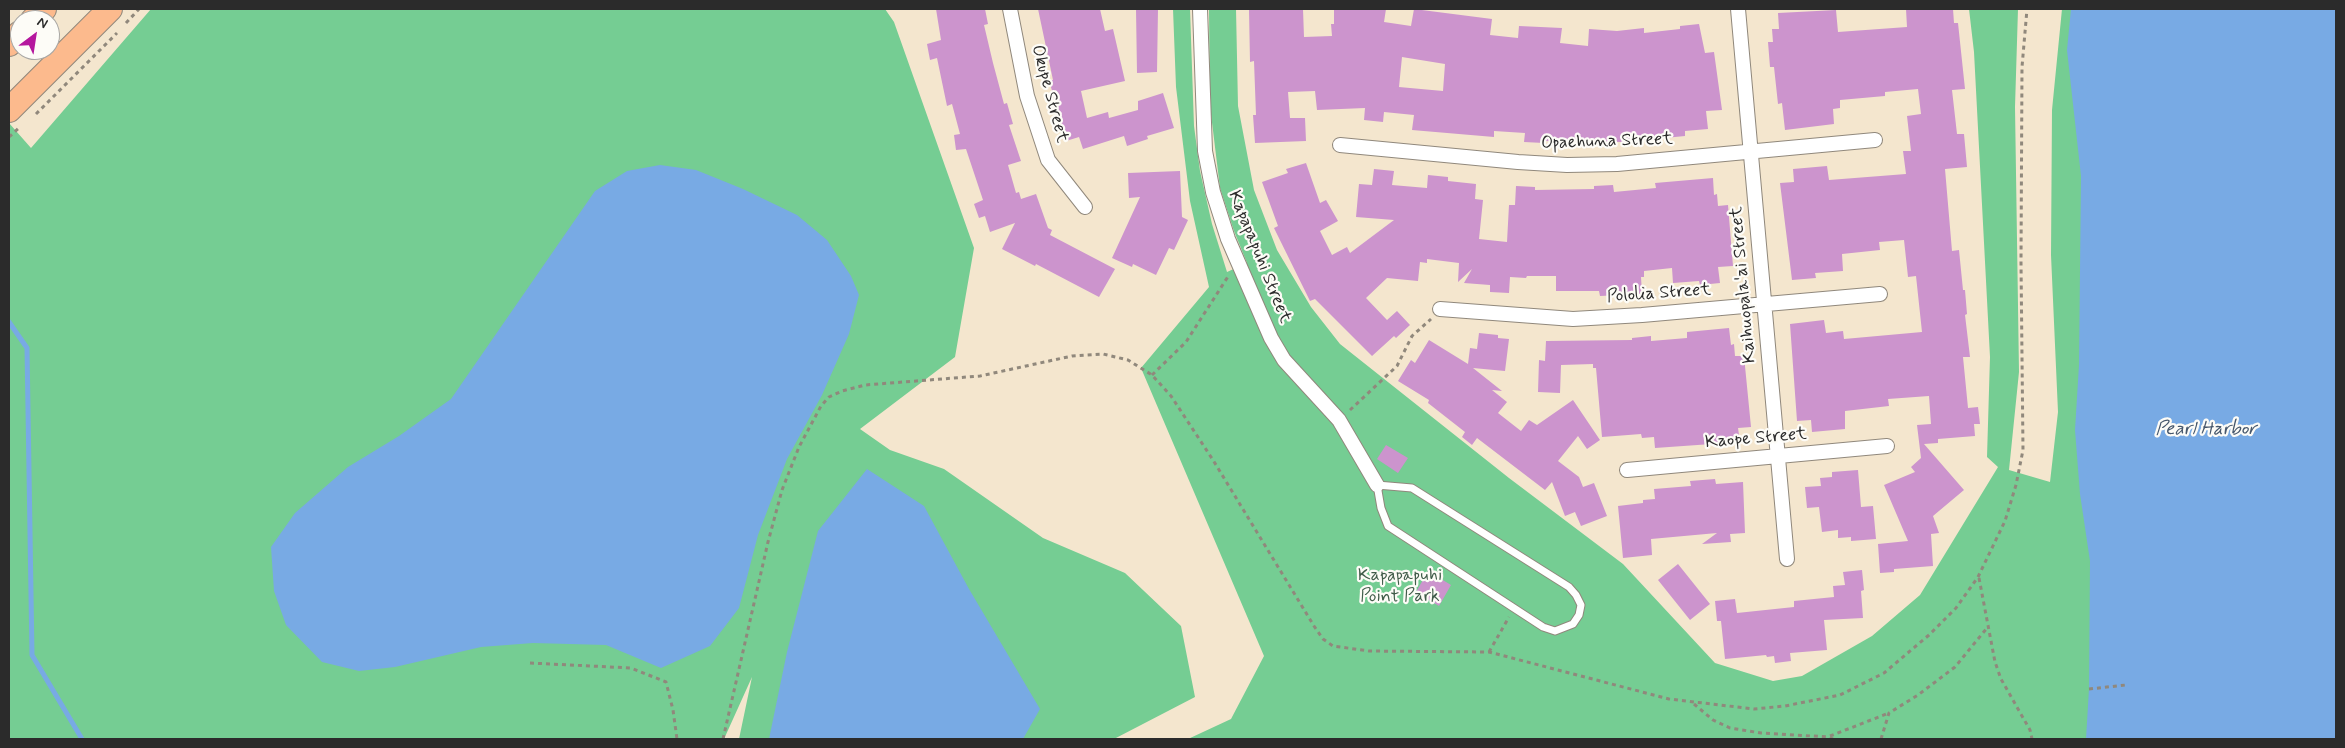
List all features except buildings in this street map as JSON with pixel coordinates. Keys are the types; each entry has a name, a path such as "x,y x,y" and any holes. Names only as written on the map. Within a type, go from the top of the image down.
{"highway":[{"path":"9,110 110,9"}],"street":[{"name":"Okupe Street","path":"1010,9 1027,96 1048,160 1085,207"},
{"name":"Kapapapuhi Street","path":"1200,9 1205,151 1213,192 1228,239 1272,338 1284,360 1339,420 1377,485"},
{"name":"Kaihuopala'ai Street","path":"1738,9 1787,559"},
{"name":"Opaehuna Street","path":"1340,145 1568,165 1617,164 1875,140"},
{"name":"Pololia Street","path":"1440,309 1573,318 1642,315 1880,294"},
{"name":"Kaope Street","path":"1628,470 1887,446"}],"lane":[{"path":"1377,485 1396,485 1412,488 1568,587 1576,595 1580,605 1579,615 1573,624 1555,631 1543,627 1388,526 1381,508 1377,485"}],"path":[{"path":"32,118 95,56 139,9"},
{"path":"723,739 768,542 782,490 799,446 828,397 865,385 980,376 1072,356 1103,354 1128,360 1152,375 1170,396 1213,460 1323,639 1333,646 1369,651 1489,652 1634,691 1694,704 1754,709 1840,695 1884,673 1929,636 1956,608 1978,577 2005,521 2016,485 2023,450 2022,67 2027,9"},
{"path":"1152,375 1186,342 1231,274"},
{"path":"1339,420 1397,366 1412,336 1440,309"},
{"path":"1978,577 1987,628 2001,679 2030,730 2032,739"},
{"path":"1489,652 1514,608"},
{"path":"1694,704 1713,720 1730,728 1761,733 1829,736 1889,713 1918,695 1955,667 1987,628"},
{"path":"530,663 631,668 666,682 673,710 677,739"},
{"path":"2089,689 2126,685"},
{"path":"1881,739 1889,713"},
{"path":"1829,736 1833,739"}],"green space":[{"path":"151,9 885,9 894,22 974,248 955,357 860,429 890,450 944,469 1043,538 1125,573 1181,626 1195,697 1114,739 739,739 752,677 724,739 9,739 9,123 31,148"},
{"name":"Kapapapuhi Point Park","path":"1173,9 1190,9 1194,126 1200,171 1212,224 1227,272 1247,263 1220,188 1210,106 1209,9 1236,9 1238,106 1254,190 1277,250 1311,307 1340,344 1509,478 1623,564 1715,663 1773,681 1802,676 1872,636 1920,595 1998,467 1987,457 1990,357 1974,52 1969,9 2018,9 2015,107 2019,372 2009,470 2050,482 2058,412 2051,255 2052,110 2062,9 2103,9 2109,739 1188,739 1231,719 1264,656 1141,368 1209,287 1190,201 1176,87"}],"water":[{"name":"Pearl Harbor","path":"2071,9 2336,9 2336,739 2086,739 2089,689 2090,561 2080,494 2075,430 2079,365 2081,176 2067,50"},
{"path":"660,165 696,170 743,189 797,215 827,240 851,276 859,295 849,334 822,395 787,459 758,535 739,608 710,646 661,668 606,645 533,643 481,647 395,667 359,671 322,662 286,625 274,591 271,547 295,513 348,467 399,436 451,399 595,191 627,171"},
{"path":"867,469 924,506 969,589 1040,709 1023,739 769,739 787,652 818,531"}],"waterway":[{"path":"9,322 27,348 32,655 82,739"}]}
